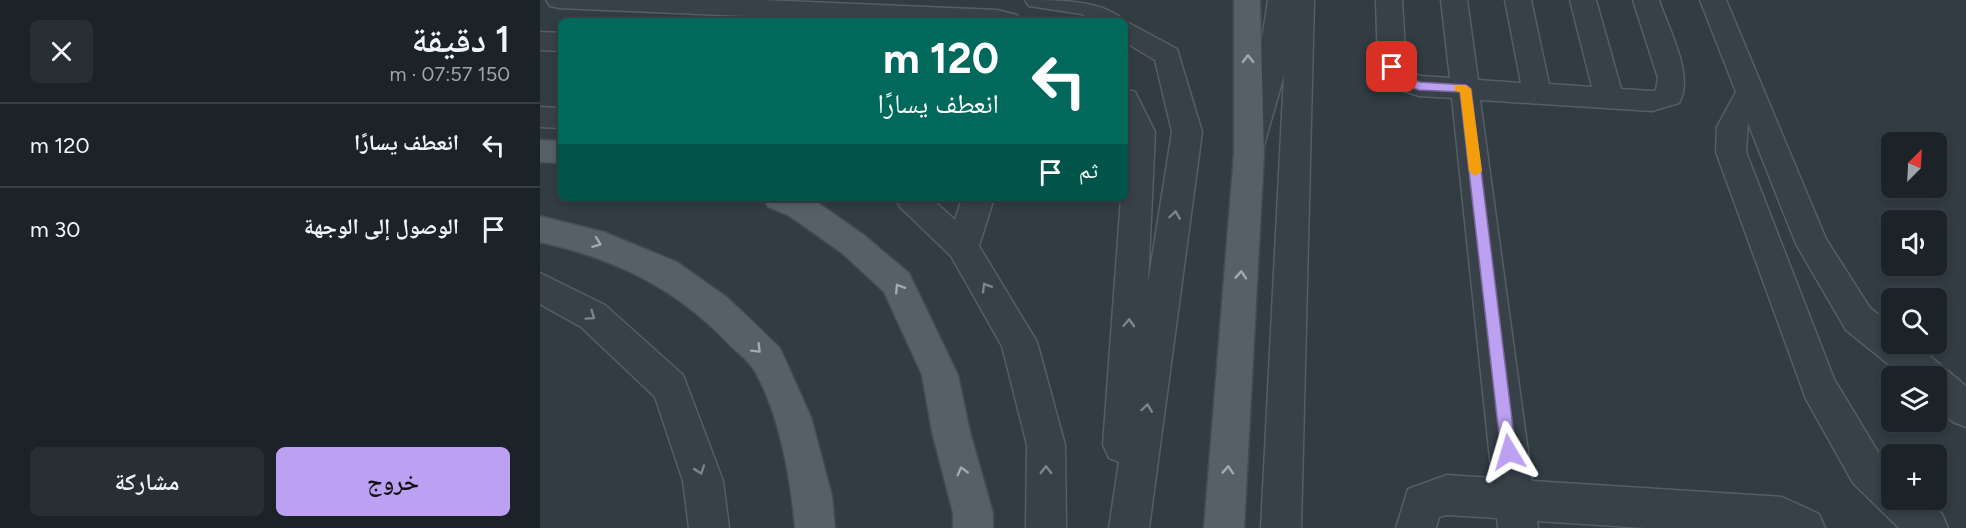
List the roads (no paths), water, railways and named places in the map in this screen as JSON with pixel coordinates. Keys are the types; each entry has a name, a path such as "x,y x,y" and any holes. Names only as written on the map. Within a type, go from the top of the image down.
{"main road":[{"path":"1224,528 1249,153 1247,0"},
{"path":"540,151 558,152"},
{"path":"786,201 799,206 853,244 897,283 940,375 951,432 974,513 973,528"},
{"path":"540,229 593,241 665,272 716,308 767,359 792,417 812,496 815,528"}],"street":[{"path":"559,0 996,18"},
{"path":"1038,0 1089,7 1106,18"},
{"path":"1249,153 1271,73 1281,0"},
{"path":"1281,528 1301,0"},
{"path":"1389,0 1392,67 1399,79 1419,86 1652,101 1669,96 1672,78 1646,0"},
{"path":"1455,0 1516,513"},
{"path":"1518,0 1537,94"},
{"path":"1583,0 1609,98"},
{"path":"1713,0 1812,244 1858,319 1917,366"},
{"path":"1128,32 1167,55 1187,132 1129,528"},
{"path":"540,41 558,42"},
{"path":"1750,92 1732,127 1731,152 1819,387 1867,470 1881,483"},
{"path":"1117,528 1140,132 1128,106"},
{"path":"540,117 558,118"},
{"path":"914,201 962,247 1019,342 1046,444 1046,528"},
{"path":"962,247 977,201"},
{"path":"540,287 593,316 670,387 703,481 709,528"},
{"path":"1947,393 1966,410"},
{"path":"1416,528 1422,503 1448,495 1516,513 1717,520 1782,517 1805,528"},
{"path":"1909,510 1928,528"}]}
